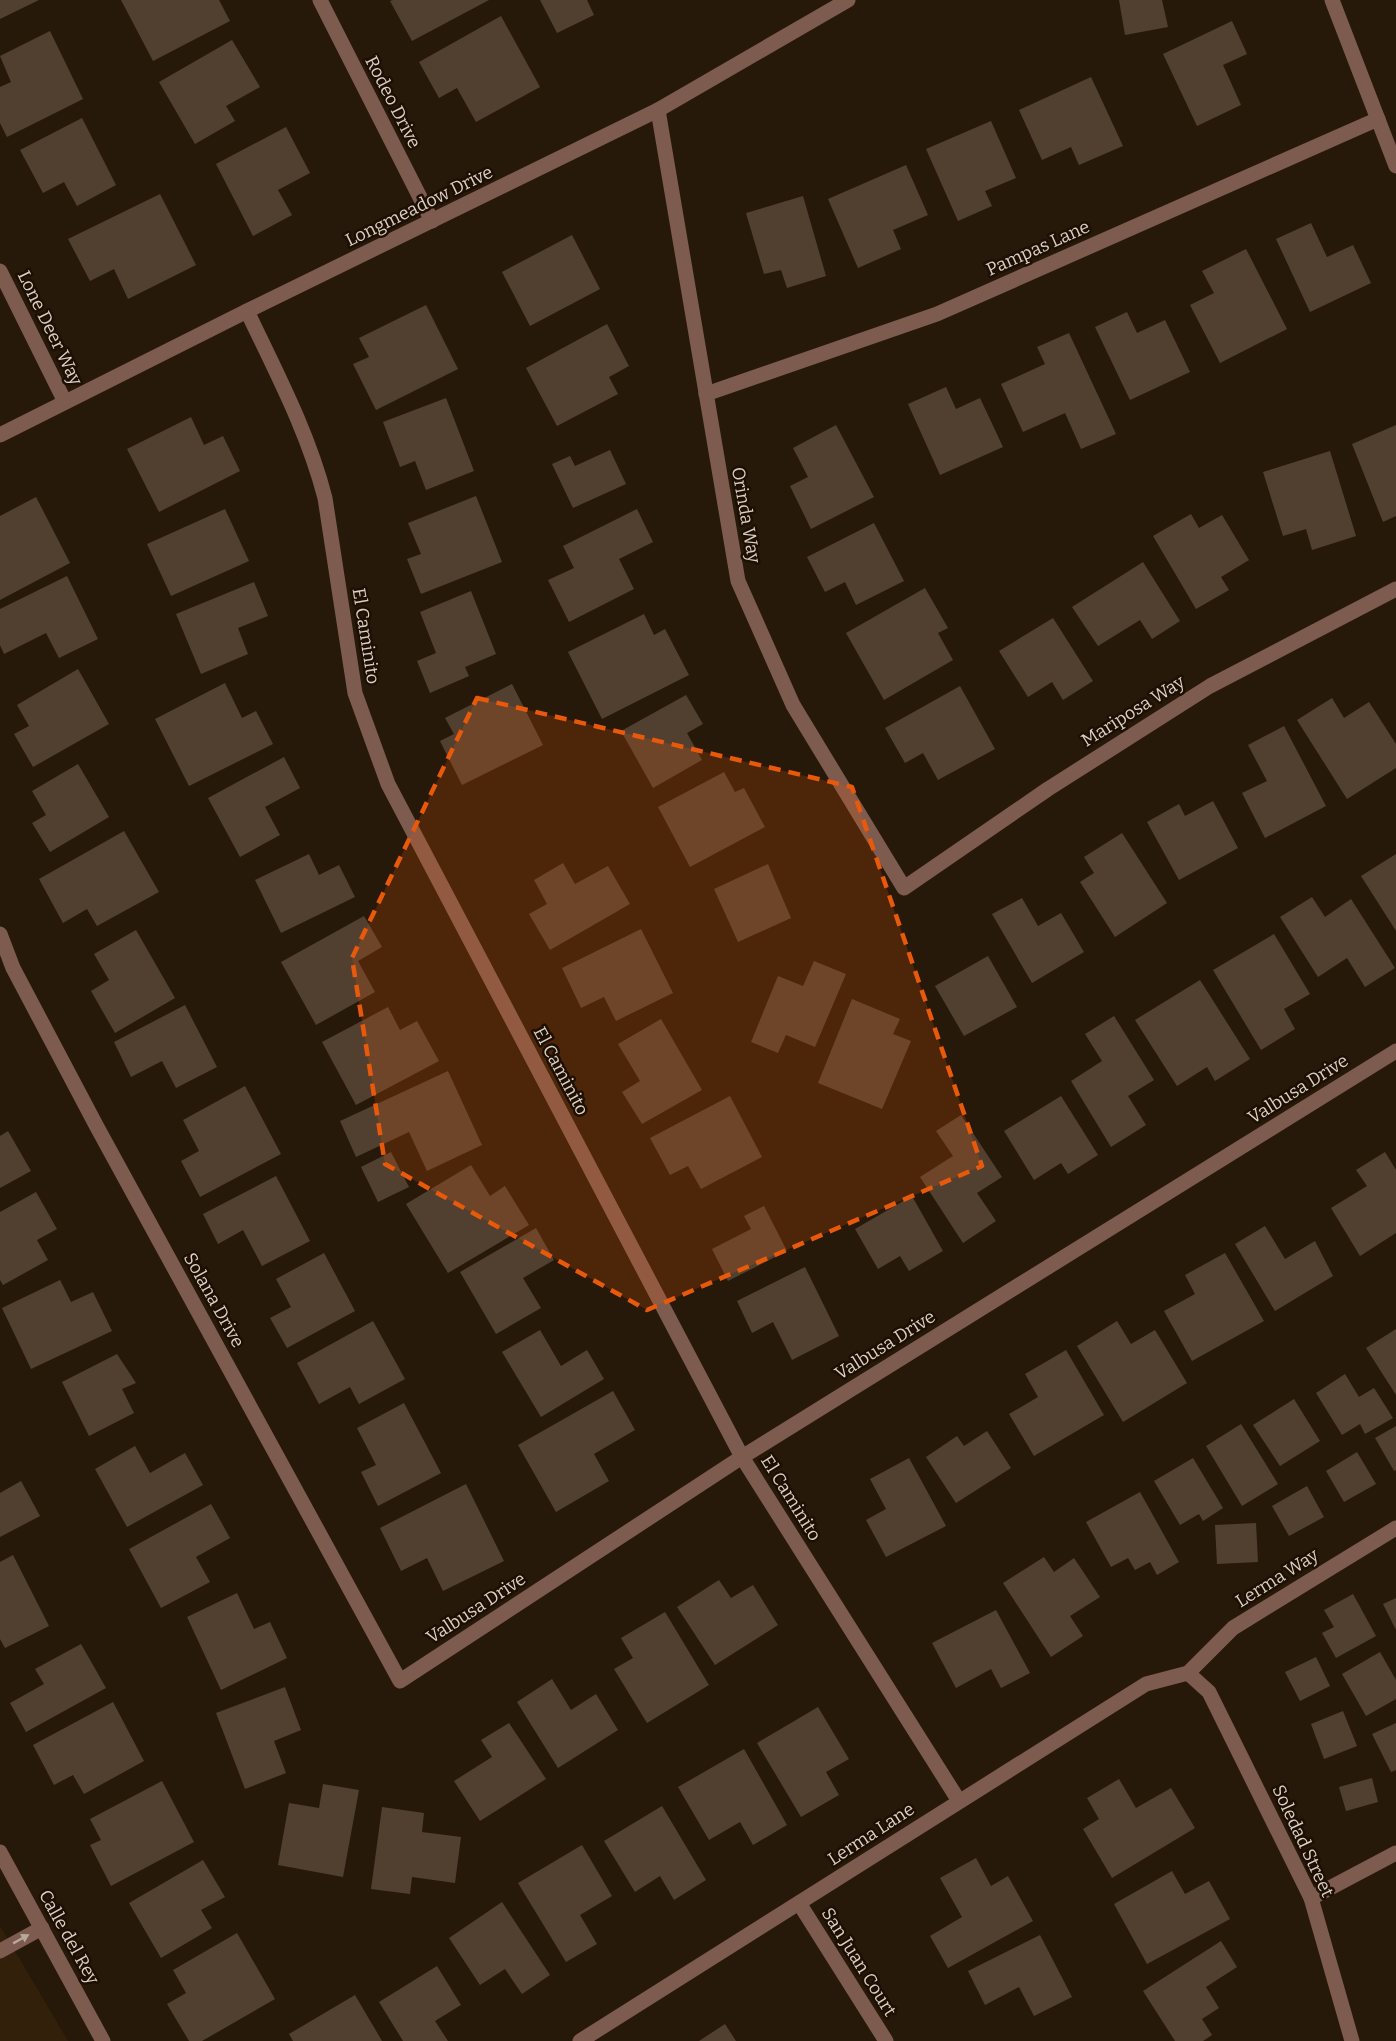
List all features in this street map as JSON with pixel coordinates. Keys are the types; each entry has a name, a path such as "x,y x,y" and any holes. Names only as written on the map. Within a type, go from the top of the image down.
{"street":[{"name":"Rodeo Drive","path":"320,0 432,221"},
{"name":"Longmeadow Drive","path":"0,435 658,110 848,0"},
{"path":"1332,0 1396,166"},
{"name":"Orinda Way","path":"658,110 738,581 794,705 904,888"},
{"name":"Pampas Lane","path":"706,394 937,314 1378,119"},
{"name":"Lone Deer Way","path":"0,271 65,402"},
{"name":"El Caminito","path":"247,311 304,432 317,467 355,693 388,784 742,1457 959,1801"},
{"name":"Mariposa Way","path":"904,888 1048,789 1210,686 1396,589"},
{"name":"Solana Drive","path":"0,934 13,968 97,1127 400,1682"},
{"name":"Valbusa Drive","path":"400,1682 742,1457 1396,1051"},
{"name":"Lerma Way","path":"1188,1673 1233,1628 1396,1528"},
{"name":"Lerma Lane","path":"580,2041 1146,1684 1188,1673"},
{"name":"Soledad Street","path":"1188,1673 1209,1692 1311,1898 1352,2041"},
{"name":"Calle del Rey","path":"0,1852 104,2041"},
{"path":"1311,1898 1396,1853"},
{"name":"San Juan Court","path":"799,1904 886,2041"},
{"path":"0,1951 42,1928"}],"highlighted area":[{"path":"477,698 852,787 982,1166 647,1310 385,1164 352,958"}],"shaded area":[{"path":"0,1926 68,2041 0,2041"}],"building":[{"path":"0,0 39,0 0,19"},
{"path":"121,0 219,0 230,21 153,61"},
{"path":"489,0 412,41 390,1"},
{"path":"540,0 587,0 594,15 557,33"},
{"path":"1119,0 1162,0 1168,27 1125,35"},
{"path":"501,16 540,87 476,122 457,88 439,98 419,62"},
{"path":"1232,21 1247,54 1223,65 1241,105 1197,126 1163,54"},
{"path":"50,31 83,99 7,137 0,123 0,87 11,82 0,56"},
{"path":"232,40 260,87 226,106 235,121 195,144 159,82"},
{"path":"1091,77 1123,146 1079,165 1071,147 1042,160 1019,110"},
{"path":"82,118 116,185 77,206 64,182 43,193 20,150"},
{"path":"991,121 1016,178 985,191 992,206 958,221 926,149"},
{"path":"286,127 310,173 278,190 292,215 253,236 216,164"},
{"path":"906,165 928,215 893,230 901,249 858,268 828,199"},
{"path":"160,194 196,265 128,299 114,269 90,281 68,239"},
{"path":"803,196 826,276 787,288 781,270 764,274 746,213"},
{"path":"1311,223 1327,257 1353,245 1371,283 1310,312 1276,239"},
{"path":"572,235 600,289 530,326 502,272"},
{"path":"1246,249 1287,329 1220,363 1190,305 1214,293 1202,271"},
{"path":"426,305 458,369 376,410 353,364 369,357 359,338"},
{"path":"1127,312 1137,333 1165,320 1190,372 1130,400 1095,327"},
{"path":"607,324 629,366 609,377 618,394 557,426 526,368"},
{"path":"1069,333 1116,434 1081,449 1065,413 1023,432 1001,384 1045,364 1037,347"},
{"path":"946,387 956,409 980,398 1003,447 940,475 908,404"},
{"path":"446,398 474,471 426,490 415,461 400,467 383,422"},
{"path":"191,417 204,445 223,436 240,471 159,512 127,449"},
{"path":"836,425 874,497 811,529 790,486 808,477 793,448"},
{"path":"1396,425 1396,516 1383,522 1352,444"},
{"path":"610,450 626,484 573,508 552,464 570,456 575,466"},
{"path":"1330,451 1356,536 1312,550 1306,529 1283,536 1263,472"},
{"path":"476,496 502,562 421,594 407,559 421,554 408,523"},
{"path":"36,497 70,563 0,600 0,516"},
{"path":"225,509 249,561 171,596 147,544"},
{"path":"637,509 653,542 619,559 634,589 569,622 548,580 574,568 563,546"},
{"path":"1191,514 1199,528 1222,515 1249,560 1221,577 1229,590 1196,609 1153,536"},
{"path":"874,523 904,581 856,605 845,582 825,592 807,557"},
{"path":"1143,562 1180,621 1152,639 1140,620 1098,646 1072,607"},
{"path":"67,576 98,639 59,658 46,633 4,654 0,645 0,609"},
{"path":"254,582 268,616 238,628 248,654 201,674 176,614"},
{"path":"925,588 948,628 938,633 953,660 884,700 846,633"},
{"path":"471,591 496,654 465,667 469,676 430,693 417,661 436,653 420,612"},
{"path":"644,614 654,635 665,629 689,675 602,719 568,652"},
{"path":"1053,618 1093,681 1063,700 1052,682 1028,697 999,651"},
{"path":"78,669 109,724 33,767 14,734 29,726 17,705"},
{"path":"225,683 242,718 256,711 273,744 189,786 155,719"},
{"path":"512,684 543,745 462,785 440,741 454,734 445,718"},
{"path":"960,686 995,749 938,780 923,753 905,763 885,728"},
{"path":"686,695 703,724 687,733 702,760 653,788 621,731"},
{"path":"1332,698 1344,718 1369,702 1396,744 1396,768 1347,799 1297,720"},
{"path":"1284,726 1326,806 1265,838 1242,793 1267,781 1248,745"},
{"path":"284,757 300,788 265,807 280,835 240,857 208,798"},
{"path":"78,764 109,817 50,852 32,823 46,815 32,791"},
{"path":"724,772 735,792 744,788 765,827 690,867 658,807"},
{"path":"1213,801 1238,848 1179,880 1147,822 1179,804 1185,816"},
{"path":"124,831 159,892 97,926 87,909 63,923 39,879"},
{"path":"1122,833 1167,903 1115,937 1080,882 1094,873 1084,857"},
{"path":"309,854 319,875 339,865 355,897 281,933 255,880"},
{"path":"1396,854 1396,931 1361,876"},
{"path":"563,863 575,884 608,866 630,904 550,950 529,914 547,904 534,880"},
{"path":"768,864 791,918 738,942 714,889"},
{"path":"1312,897 1325,917 1351,899 1395,968 1365,987 1347,958 1318,977 1280,917"},
{"path":"1022,898 1038,926 1061,913 1084,952 1032,983 992,914"},
{"path":"364,916 382,947 358,961 375,992 316,1025 281,962"},
{"path":"641,929 673,993 616,1021 604,997 581,1008 562,968"},
{"path":"136,930 175,998 115,1033 91,991 109,980 94,954"},
{"path":"1274,934 1310,994 1284,1009 1295,1029 1261,1050 1213,970"},
{"path":"988,956 1017,1007 964,1036 935,986"},
{"path":"814,961 846,974 815,1047 786,1035 778,1053 751,1042 778,976 803,986"},
{"path":"1200,980 1250,1059 1215,1081 1207,1067 1177,1086 1135,1020"},
{"path":"852,999 900,1019 893,1034 911,1041 882,1109 818,1083"},
{"path":"185,1005 217,1067 176,1088 162,1061 131,1077 114,1042"},
{"path":"388,1007 400,1030 417,1021 439,1061 356,1105 322,1042"},
{"path":"1114,1016 1154,1080 1128,1096 1146,1125 1111,1147 1071,1081 1102,1061 1085,1034"},
{"path":"661,1019 702,1090 642,1124 622,1092 640,1081 618,1044"},
{"path":"448,1071 482,1145 427,1171 409,1132 356,1157 340,1121"},
{"path":"245,1086 281,1154 200,1197 181,1161 199,1151 183,1120"},
{"path":"730,1096 762,1157 701,1189 688,1166 670,1175 650,1138"},
{"path":"1061,1096 1098,1155 1068,1174 1061,1163 1034,1180 1004,1131"},
{"path":"961,1115 1002,1177 977,1193 996,1221 963,1243 920,1177 953,1156 936,1131"},
{"path":"8,1131 31,1171 0,1188 0,1136"},
{"path":"391,1152 409,1187 378,1202 361,1167"},
{"path":"1385,1152 1396,1170 1396,1233 1360,1256 1331,1208 1367,1186 1356,1170"},
{"path":"471,1165 490,1196 505,1186 529,1225 448,1273 406,1204"},
{"path":"276,1176 310,1241 262,1266 243,1230 218,1244 203,1214"},
{"path":"36,1192 57,1229 37,1240 48,1260 3,1285 0,1280 0,1212"},
{"path":"912,1196 943,1251 909,1271 900,1256 878,1269 855,1229"},
{"path":"764,1206 787,1251 728,1281 712,1249 751,1229 744,1216"},
{"path":"1265,1226 1285,1259 1315,1241 1333,1276 1275,1311 1235,1244"},
{"path":"536,1228 554,1260 523,1278 541,1308 496,1334 460,1272"},
{"path":"324,1253 355,1311 287,1348 270,1318 291,1307 276,1279"},
{"path":"1225,1253 1264,1321 1192,1361 1164,1311 1195,1294 1185,1275"},
{"path":"805,1267 839,1336 792,1360 773,1322 752,1333 737,1301"},
{"path":"60,1280 71,1302 93,1292 112,1331 31,1369 2,1308"},
{"path":"373,1321 405,1379 359,1404 350,1387 319,1404 297,1363"},
{"path":"1117,1321 1131,1344 1155,1330 1187,1383 1123,1422 1077,1346"},
{"path":"1396,1329 1396,1395 1366,1348"},
{"path":"540,1330 561,1366 587,1350 604,1379 541,1417 502,1352"},
{"path":"1066,1350 1104,1415 1034,1456 1009,1414 1038,1397 1025,1374"},
{"path":"117,1354 136,1383 122,1389 134,1413 89,1436 62,1382"},
{"path":"1345,1374 1359,1397 1374,1388 1393,1418 1365,1434 1360,1424 1342,1435 1316,1393"},
{"path":"613,1391 635,1430 594,1454 609,1481 556,1512 518,1445"},
{"path":"1294,1399 1320,1441 1280,1466 1253,1425"},
{"path":"404,1403 441,1473 378,1506 361,1472 376,1465 357,1428"},
{"path":"1241,1424 1278,1484 1242,1506 1206,1446"},
{"path":"1396,1426 1396,1470 1394,1471 1375,1438"},
{"path":"987,1431 1011,1468 956,1503 926,1457 957,1436 964,1446"},
{"path":"135,1446 150,1473 185,1453 203,1485 127,1527 95,1469"},
{"path":"1357,1452 1376,1484 1344,1502 1326,1471"},
{"path":"909,1458 946,1526 886,1557 866,1520 886,1509 870,1479"},
{"path":"1193,1458 1223,1508 1203,1521 1199,1514 1180,1525 1154,1481"},
{"path":"21,1481 40,1516 0,1537 0,1493"},
{"path":"466,1484 504,1561 443,1591 427,1558 401,1571 380,1528"},
{"path":"1307,1486 1324,1517 1289,1536 1272,1506"},
{"path":"1140,1492 1179,1562 1157,1575 1150,1562 1135,1570 1128,1558 1111,1567 1086,1522"},
{"path":"211,1504 230,1538 196,1557 210,1582 161,1608 129,1549"},
{"path":"1256,1523 1258,1562 1217,1564 1215,1525"},
{"path":"13,1555 49,1626 5,1648 0,1639 0,1562"},
{"path":"1044,1557 1054,1572 1074,1558 1100,1597 1070,1616 1083,1636 1051,1657 1003,1583"},
{"path":"719,1580 731,1598 753,1585 778,1625 715,1665 677,1607"},
{"path":"237,1593 254,1629 270,1622 287,1658 221,1690 187,1617"},
{"path":"1353,1594 1376,1636 1336,1658 1322,1633 1334,1627 1324,1610"},
{"path":"1396,1598 1396,1630 1383,1604"},
{"path":"996,1610 1030,1673 1001,1688 991,1669 956,1688 932,1643"},
{"path":"665,1612 709,1685 647,1723 614,1669 633,1658 621,1638"},
{"path":"81,1644 106,1688 26,1732 10,1703 44,1684 35,1669"},
{"path":"1380,1652 1396,1680 1396,1699 1366,1716 1342,1674"},
{"path":"1316,1657 1330,1686 1300,1701 1285,1672"},
{"path":"552,1679 571,1710 596,1694 618,1730 558,1768 517,1702"},
{"path":"285,1687 301,1730 274,1741 286,1773 245,1789 216,1713"},
{"path":"113,1702 144,1761 84,1794 73,1775 54,1785 33,1745"},
{"path":"818,1707 849,1759 826,1772 839,1795 801,1817 757,1743"},
{"path":"1343,1711 1357,1746 1324,1759 1311,1724"},
{"path":"509,1723 546,1779 480,1821 454,1781 492,1757 481,1740"},
{"path":"1396,1723 1396,1770 1391,1772 1372,1734"},
{"path":"744,1749 787,1825 753,1845 740,1822 709,1840 678,1787"},
{"path":"1372,1778 1378,1802 1346,1811 1339,1787"},
{"path":"1119,1779 1136,1808 1171,1788 1195,1828 1112,1878 1083,1829 1099,1819 1087,1798"},
{"path":"162,1781 194,1842 111,1886 90,1845 101,1840 90,1819"},
{"path":"323,1784 359,1790 343,1877 278,1865 289,1803 319,1808"},
{"path":"662,1806 706,1880 674,1900 660,1876 635,1892 604,1841"},
{"path":"382,1807 424,1813 422,1832 461,1837 455,1883 412,1877 410,1894 371,1889"},
{"path":"582,1845 612,1896 580,1915 597,1944 566,1962 518,1883"},
{"path":"976,1858 991,1886 1008,1876 1033,1921 948,1968 930,1936 962,1917 940,1878"},
{"path":"203,1860 225,1897 201,1910 212,1928 161,1958 129,1903"},
{"path":"1172,1871 1185,1894 1209,1881 1230,1919 1147,1964 1114,1904"},
{"path":"502,1902 550,1975 522,1994 505,1969 480,1985 449,1938"},
{"path":"237,1933 275,1999 202,2041 189,2041 167,2004 186,1993 173,1970"},
{"path":"1040,1935 1072,1997 1034,2016 1019,1987 985,2005 968,1971"},
{"path":"1221,1941 1237,1967 1206,1987 1219,2008 1202,2019 1212,2035 1203,2041 1175,2041 1143,1991"},
{"path":"437,1966 461,2005 435,2021 448,2041 403,2041 379,2002"},
{"path":"355,1995 382,2041 293,2041 289,2034"},
{"path":"725,2024 736,2041 699,2041"}]}
